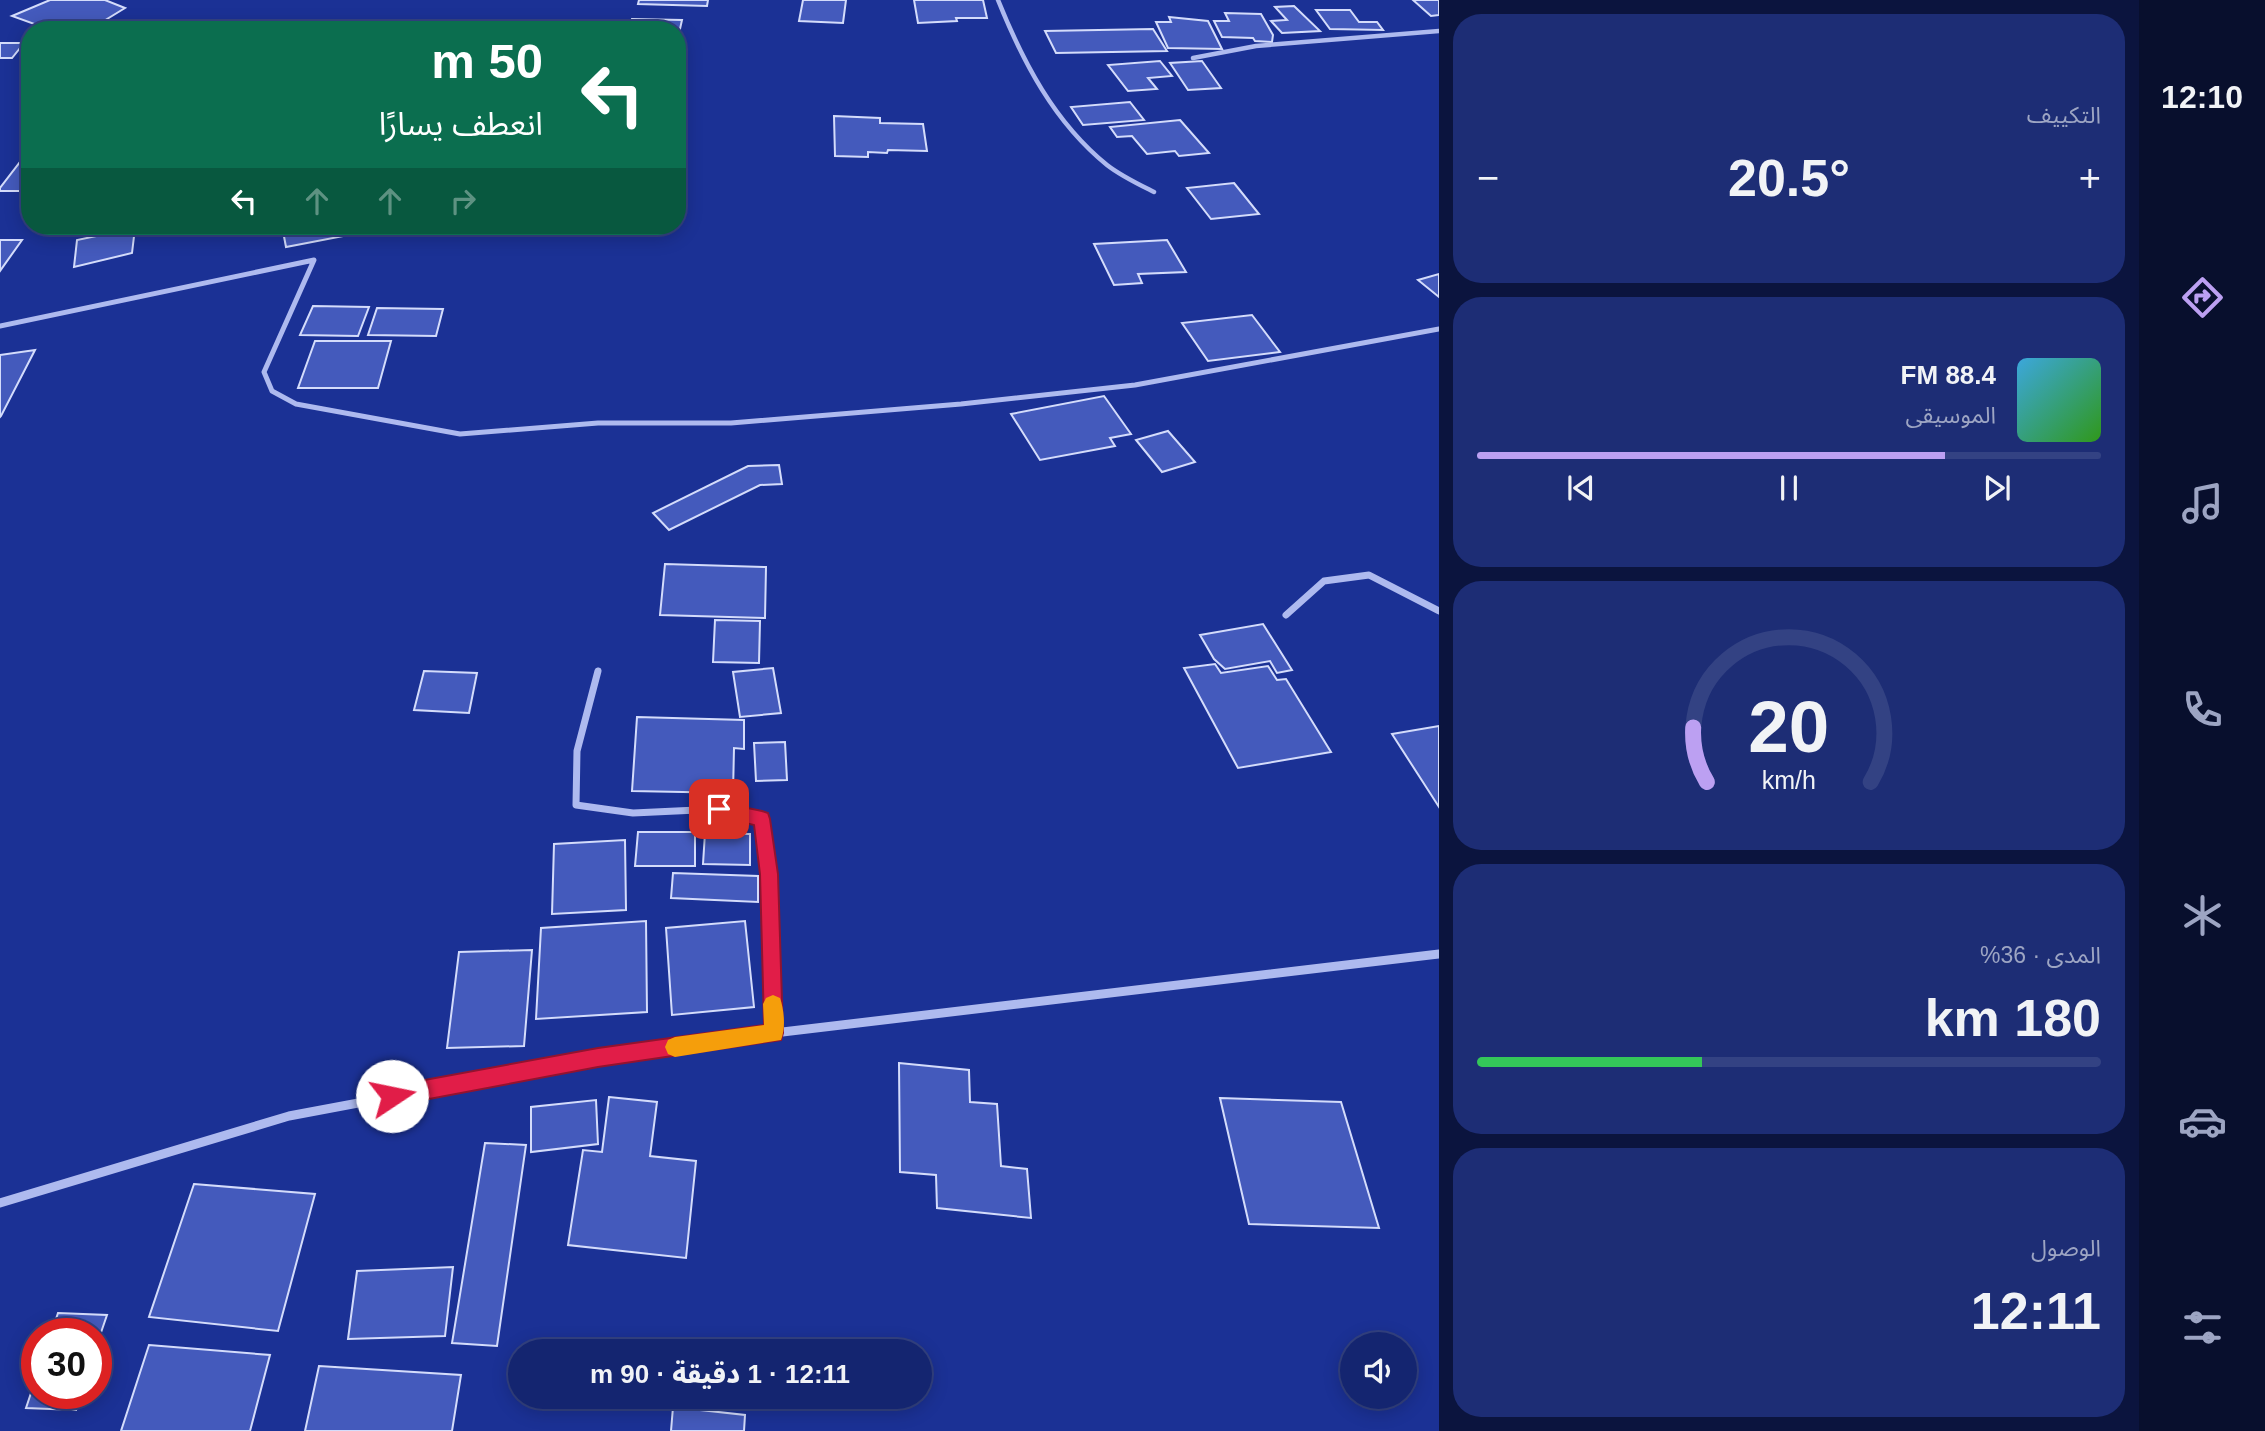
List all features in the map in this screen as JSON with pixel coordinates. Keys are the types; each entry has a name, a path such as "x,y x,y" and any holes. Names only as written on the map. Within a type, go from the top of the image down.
{"street":[{"path":"998,0 1015,43 1040,88 1079,140 1110,167 1154,192"},
{"path":"1193,58 1256,46 1439,31"},
{"path":"0,326 212,279 314,260 264,372 272,391 296,404 460,434 598,423 731,423 961,404 1136,384 1439,330"},
{"path":"1286,615 1324,581 1369,575 1439,611"},
{"path":"598,671 578,751 576,805 633,813 719,809 762,819 769,874 774,1033"},
{"path":"0,1202 289,1116 598,1058 774,1033 1439,954"}],"building":[{"path":"50,0 105,0 125,8 104,21 26,21 12,16"},
{"path":"639,0 708,0 707,6 638,4"},
{"path":"803,0 846,0 843,23 799,21"},
{"path":"914,0 983,0 987,18 956,18 957,21 918,23"},
{"path":"1413,0 1439,0 1439,15 1431,16"},
{"path":"1294,6 1320,31 1282,33 1271,21 1287,20 1275,7"},
{"path":"1316,10 1350,10 1359,22 1377,22 1383,30 1330,29"},
{"path":"1225,13 1261,14 1273,35 1272,42 1222,37 1214,21 1229,21"},
{"path":"1169,17 1208,21 1222,49 1168,48 1156,22 1171,22"},
{"path":"632,19 682,20 682,21"},
{"path":"1153,29 1167,51 1056,53 1045,31"},
{"path":"0,43 21,43 12,58 0,58"},
{"path":"1160,61 1172,76 1148,78 1157,89 1128,91 1108,65"},
{"path":"1202,61 1221,88 1188,90 1170,63"},
{"path":"1130,102 1144,120 1083,125 1071,107"},
{"path":"834,116 880,118 880,123 923,124 927,151 888,150 887,153 868,152 868,157 835,156"},
{"path":"1180,120 1209,153 1179,156 1175,151 1147,154 1132,136 1117,137 1110,127"},
{"path":"21,161 21,191 0,191"},
{"path":"1234,183 1259,214 1211,219 1187,188"},
{"path":"101,235 134,235 132,253 74,267 77,240"},
{"path":"284,235 349,235 286,247"},
{"path":"0,240 22,240 0,271"},
{"path":"1167,240 1186,272 1138,274 1142,283 1114,285 1094,244"},
{"path":"1439,274 1439,297 1418,280"},
{"path":"313,306 369,307 358,336 300,335"},
{"path":"377,308 443,309 436,336 368,335"},
{"path":"1252,315 1280,352 1208,361 1182,323"},
{"path":"315,341 391,341 378,388 298,388"},
{"path":"35,350 1,416 0,417 0,355"},
{"path":"1104,396 1131,434 1110,438 1115,446 1040,460 1011,414"},
{"path":"1168,431 1195,462 1162,472 1136,440"},
{"path":"779,465 782,484 760,485 669,530 653,513 748,466"},
{"path":"665,564 766,567 765,618 660,615"},
{"path":"715,620 760,621 759,663 713,662"},
{"path":"1263,624 1292,670 1277,673 1270,661 1225,669 1214,659 1200,635"},
{"path":"1215,664 1221,673 1268,666 1277,680 1286,679 1331,752 1238,768 1184,668"},
{"path":"773,668 781,713 740,717 733,672"},
{"path":"424,671 477,673 469,713 414,710"},
{"path":"637,717 744,720 744,749 734,748 733,793 632,791"},
{"path":"1439,726 1439,807 1392,734"},
{"path":"785,742 787,780 756,781 754,743"},
{"path":"638,832 695,832 695,866 635,866"},
{"path":"705,833 750,834 750,865 703,864"},
{"path":"625,840 626,910 552,914 554,844"},
{"path":"673,873 758,876 758,902 671,898"},
{"path":"646,921 647,1012 536,1019 541,928"},
{"path":"745,921 754,1007 672,1015 666,928"},
{"path":"532,950 524,1046 447,1048 459,952"},
{"path":"899,1063 969,1070 970,1102 997,1104 1001,1166 1027,1169 1031,1218 937,1208 936,1175 900,1172"},
{"path":"609,1097 657,1102 650,1156 696,1161 686,1258 568,1245 583,1150 602,1152"},
{"path":"1220,1098 1341,1102 1379,1228 1249,1224"},
{"path":"596,1100 598,1144 531,1152 531,1107"},
{"path":"485,1143 526,1145 497,1346 452,1343"},
{"path":"194,1184 315,1194 278,1331 149,1317"},
{"path":"453,1267 445,1336 348,1339 357,1271"},
{"path":"58,1313 107,1315 106,1318 56,1318"},
{"path":"149,1345 270,1355 250,1431 121,1431"},
{"path":"319,1366 461,1375 452,1431 305,1431"},
{"path":"673,1409 745,1415 744,1431 671,1431"}],"slow traffic":[{"path":"675,1047 774,1033 773,1004"}],"route":[{"path":"392,1096 598,1058 774,1033 769,874 762,819 719,809"}]}
